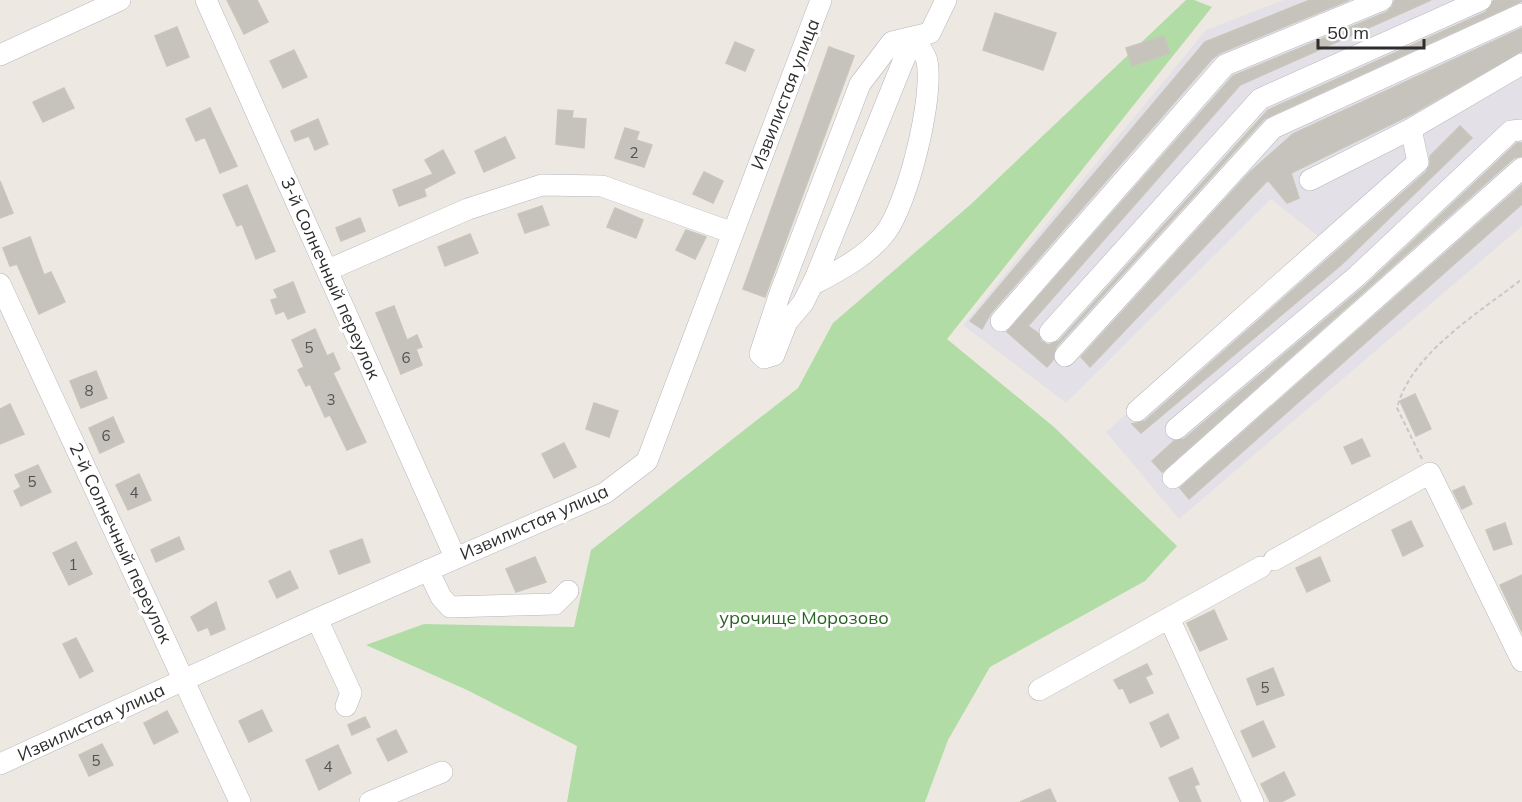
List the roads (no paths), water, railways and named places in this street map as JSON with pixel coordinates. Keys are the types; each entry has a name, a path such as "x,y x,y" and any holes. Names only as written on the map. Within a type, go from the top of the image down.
{"street":[{"path":"0,55 120,0"},
{"name":"3-й Солнечный переулок","path":"206,0 456,557"},
{"name":"Извилистая улица","path":"0,764 317,619 604,493 647,461 820,0"},
{"path":"913,37 812,285 803,303 788,322 774,355 764,358 760,354 779,296 860,84 892,42 913,37 930,33 946,0"},
{"path":"1001,321 1225,65 1382,0"},
{"path":"1050,332 1260,99 1480,0"},
{"path":"1065,356 1273,128 1522,14"},
{"path":"812,285 864,253 886,232 903,198 926,113 927,59 913,37"},
{"path":"1310,180 1411,129 1522,64"},
{"path":"1137,411 1418,162 1411,129"},
{"path":"1176,429 1357,276 1511,131 1522,130"},
{"path":"1173,478 1522,168"},
{"path":"328,270 468,209 542,185 602,186 733,233"},
{"name":"2-й Солнечный переулок","path":"0,284 240,802"},
{"path":"1039,690 1430,473 1522,661"},
{"path":"428,570 441,597 450,607 555,604 568,591"},
{"path":"1168,618 1253,802"},
{"path":"317,619 351,693 346,706"},
{"path":"370,802 442,772"}],"park label":[{"name":"урочище Морозово","path":"804,617"}]}
